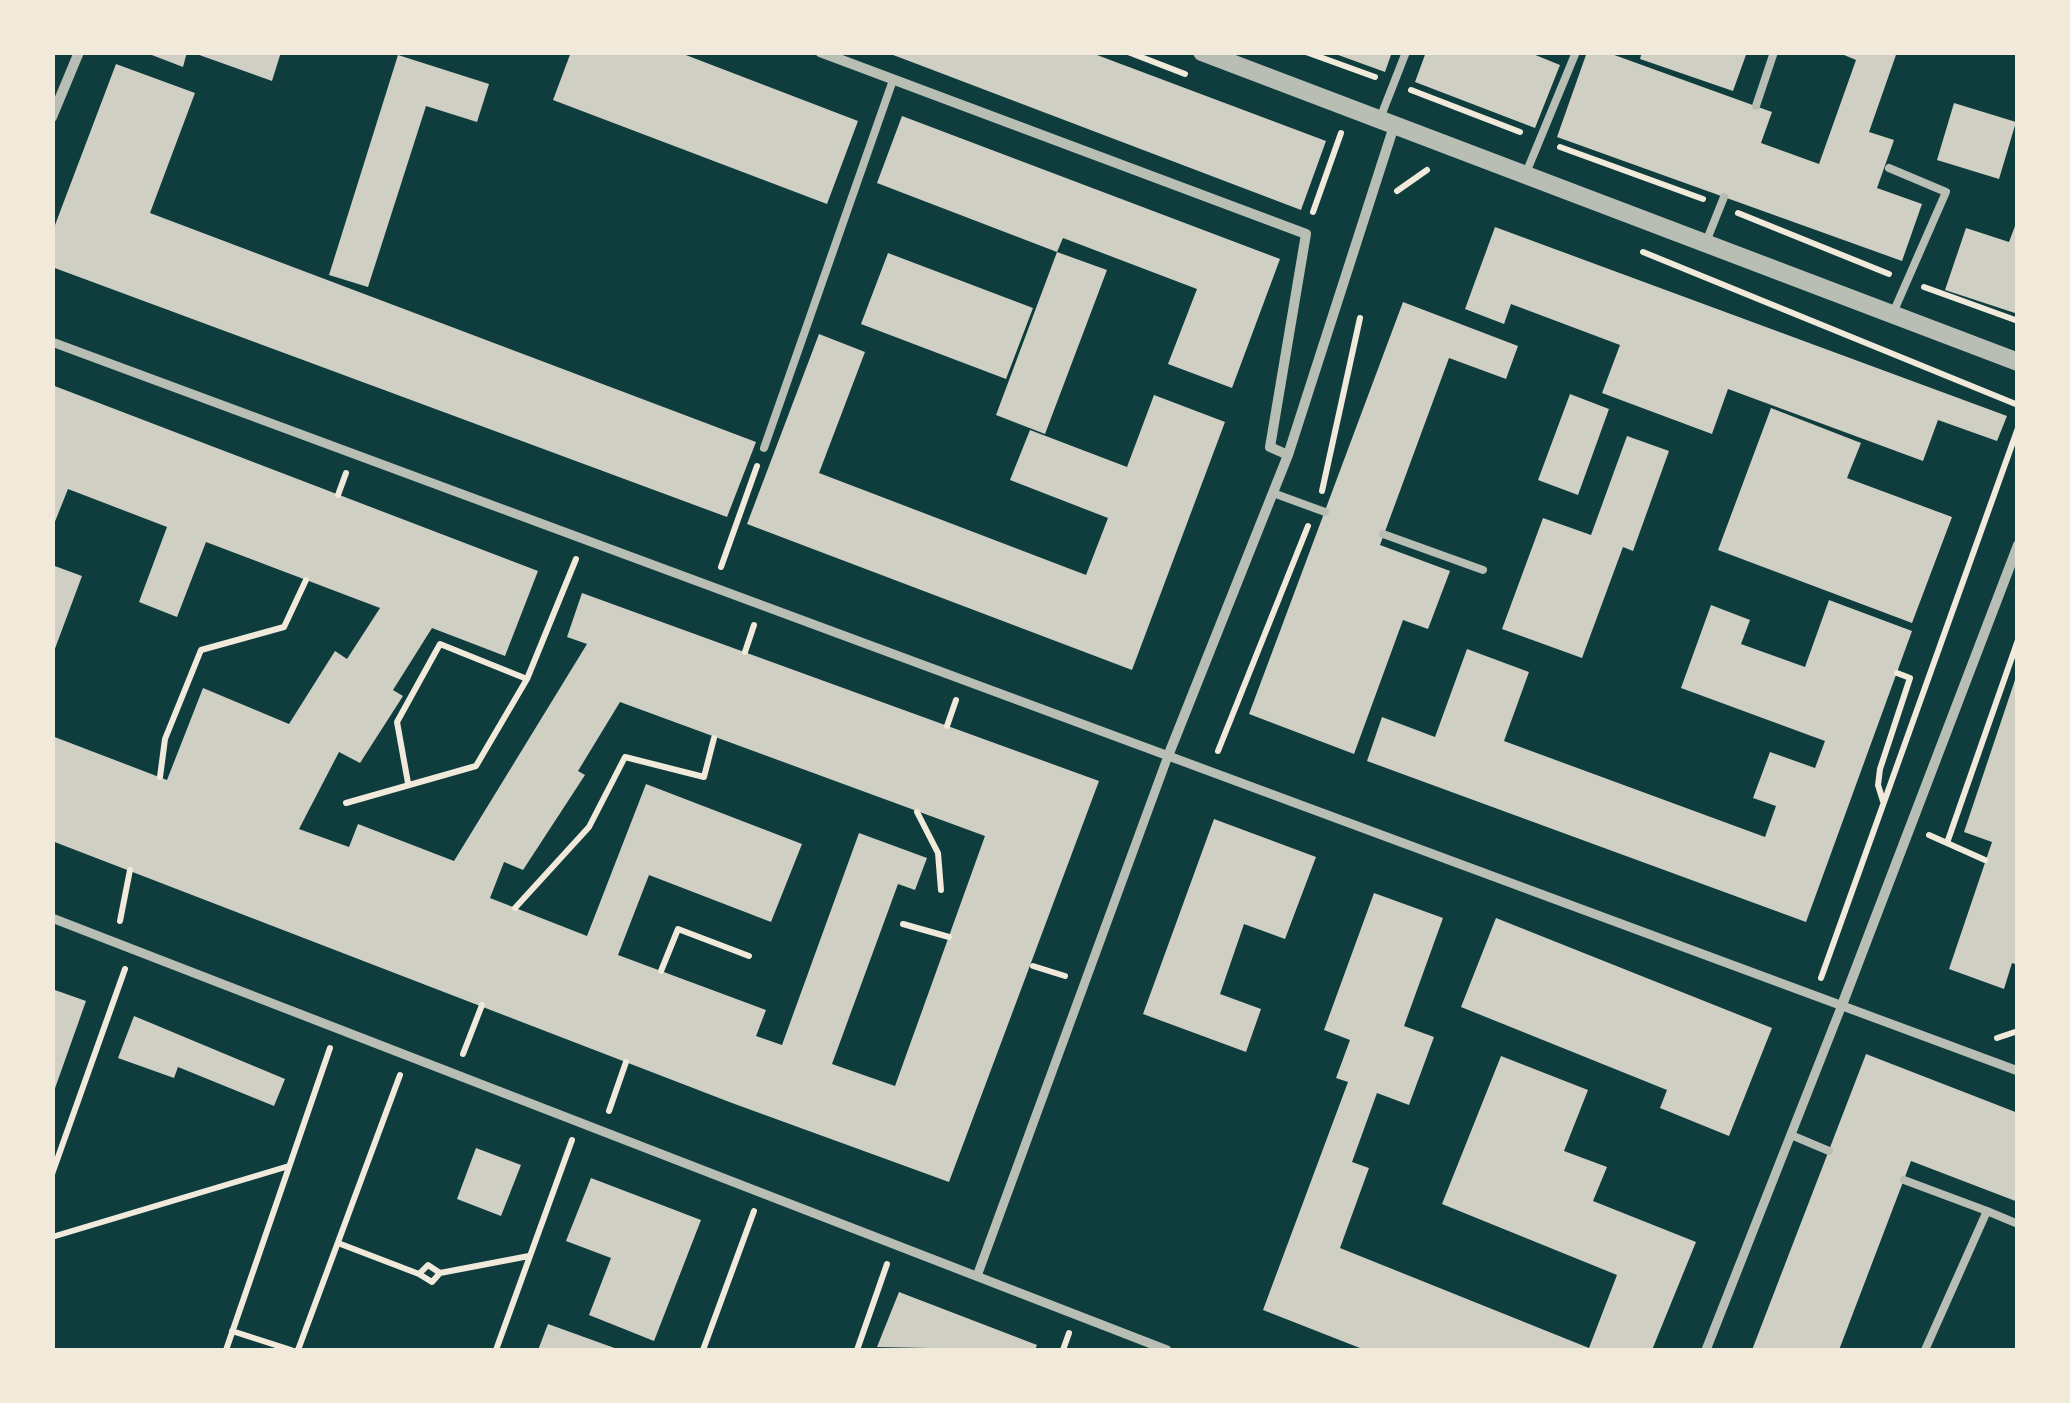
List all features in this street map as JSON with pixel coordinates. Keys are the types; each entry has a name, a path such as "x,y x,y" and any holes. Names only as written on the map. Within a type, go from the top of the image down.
{"street":[{"path":"52,117 79,52"},
{"path":"820,52 1306,234 1270,447 1288,455"},
{"path":"1202,52 2018,362"},
{"path":"977,1276 1168,756 1288,455 1387,124"},
{"path":"52,342 2018,1070"},
{"path":"1706,1350 2018,545"},
{"path":"52,918 1167,1350"}],"lane":[{"path":"1387,124 1394,84 1406,52"},
{"path":"1526,174 1576,52"},
{"path":"1756,106 1774,52"},
{"path":"764,448 893,80"},
{"path":"1889,168 1946,192 1891,316"},
{"path":"1706,242 1723,201"},
{"path":"1273,493 1325,512"},
{"path":"1384,534 1483,570"},
{"path":"1791,1135 1829,1150"},
{"path":"1904,1180 2018,1224"},
{"path":"1925,1350 1987,1211"}],"path":[{"path":"1306,52 1542,140 1723,201 1909,282 2018,322"},
{"path":"1306,234 1341,133"},
{"path":"1210,771 1323,490 1363,306"},
{"path":"1814,995 2018,428"},
{"path":"713,587 764,448"},
{"path":"346,804 476,766 528,679 584,539"},
{"path":"160,778 165,739 202,650 284,627 306,580"},
{"path":"1947,843 2018,640"},
{"path":"408,783 397,722 440,644 528,679"},
{"path":"1884,802 1878,784 1880,769 1910,678 1897,673"},
{"path":"515,908 589,827 625,757 704,777 714,738"},
{"path":"917,812 938,853 940,890"},
{"path":"1910,826 1985,860"},
{"path":"115,942 130,870"},
{"path":"902,924 949,936"},
{"path":"661,971 678,929 749,956"},
{"path":"52,1174 132,948"},
{"path":"1033,966 1085,983"},
{"path":"455,1074 482,1005"},
{"path":"226,1350 336,1028"},
{"path":"232,1331 295,1350 407,1055"},
{"path":"602,1131 626,1062"},
{"path":"496,1350 578,1122"},
{"path":"52,1133 65,1138"},
{"path":"52,1237 289,1166"},
{"path":"703,1350 760,1192"},
{"path":"338,1243 432,1282 440,1273 530,1256"},
{"path":"858,1350 877,1284 897,1246"},
{"path":"418,1274 428,1265 440,1273"}],"building":[{"path":"144,52 187,52 183,67"},
{"path":"191,52 281,52 272,81"},
{"path":"571,52 678,52 858,121 827,204 553,100"},
{"path":"1089,52 1326,141 1301,210 888,53"},
{"path":"1330,52 1392,52 1385,72"},
{"path":"1426,52 1528,52 1560,65 1535,128 1415,82"},
{"path":"1587,52 1606,52 1772,112 1761,143 1819,164 1856,60 1837,52 1897,52 1869,132 1894,140 1877,188 1922,204 1902,261 1557,137"},
{"path":"1642,52 1747,52 1733,91 1640,59"},
{"path":"398,55 489,84 477,122 426,106 368,287 329,275"},
{"path":"116,64 195,93 150,213 756,442 727,517 52,267 52,233"},
{"path":"1954,103 2016,122 1999,179 1937,160"},
{"path":"902,116 1280,259 1232,388 1168,364 1197,289 1063,238 1057,252 877,183"},
{"path":"2018,218 2018,314 1945,290 1966,228 2009,242"},
{"path":"1495,227 2007,416 1997,441 1938,420 1923,461 1728,389 1712,434 1602,393 1620,345 1511,304 1504,324 1465,309"},
{"path":"1057,252 1107,270 1045,434 996,415"},
{"path":"888,253 1033,308 1006,379 861,324"},
{"path":"1403,302 1518,346 1506,379 1449,358 1380,545 1450,571 1428,629 1403,620 1354,754 1249,714"},
{"path":"819,334 865,352 819,473 1086,575 1108,518 1010,480 1030,430 1127,467 1154,395 1225,422 1132,670 747,524"},
{"path":"52,385 538,571 505,656 432,628 393,690 403,696 360,763 339,752 299,829 349,847 358,824 454,861 587,644 567,637 582,593 1099,781 949,1182 732,1103 52,841 52,736 167,780 203,688 289,724 335,651 347,659 380,608 206,542 177,617 139,602 167,527 68,489 52,529","holes":["620,702 985,836 895,1086 832,1064 898,884 915,890 927,858 859,833 782,1045 756,1036 766,1010 618,955 649,875 771,922 802,844 646,784 587,936 490,898 504,862 523,870 585,775 578,771"]},
{"path":"1570,394 1609,409 1578,495 1538,480"},
{"path":"1771,408 1861,443 1847,478 1952,517 1912,623 1718,550"},
{"path":"1627,436 1669,451 1633,551 1623,547 1582,658 1502,629 1543,518 1591,535"},
{"path":"52,565 82,576 53,654 52,654"},
{"path":"1829,600 1912,631 1806,922 1367,761 1382,717 1435,737 1467,649 1529,672 1504,741 1765,837 1776,806 1753,798 1770,752 1815,768 1825,741 1681,688 1711,605 1750,620 1741,644 1805,667"},
{"path":"2017,674 2018,965 2012,963 2004,989 1949,969 1992,842 1964,832"},
{"path":"1214,819 1316,857 1285,939 1244,924 1220,994 1261,1009 1246,1052 1143,1014"},
{"path":"1374,893 1443,918 1404,1026 1434,1037 1409,1105 1377,1093 1352,1162 1369,1168 1340,1248 1589,1348 1617,1275 1442,1204 1501,1056 1588,1090 1564,1151 1607,1167 1593,1201 1696,1242 1652,1350 1365,1350 1263,1310 1348,1082 1336,1078 1350,1040 1324,1030"},
{"path":"1496,918 1772,1028 1729,1136 1660,1108 1667,1090 1461,1007"},
{"path":"52,989 86,1001 53,1094 52,1094"},
{"path":"134,1016 285,1079 274,1106 178,1067 174,1078 118,1058"},
{"path":"1866,1054 2018,1113 2018,1202 1911,1161 1839,1350 1752,1350"},
{"path":"476,1148 521,1165 501,1216 457,1199"},
{"path":"591,1178 701,1220 654,1341 589,1315 611,1258 566,1241"},
{"path":"899,1292 1037,1345 1035,1350 877,1347"},
{"path":"548,1324 620,1350 538,1350"}]}
